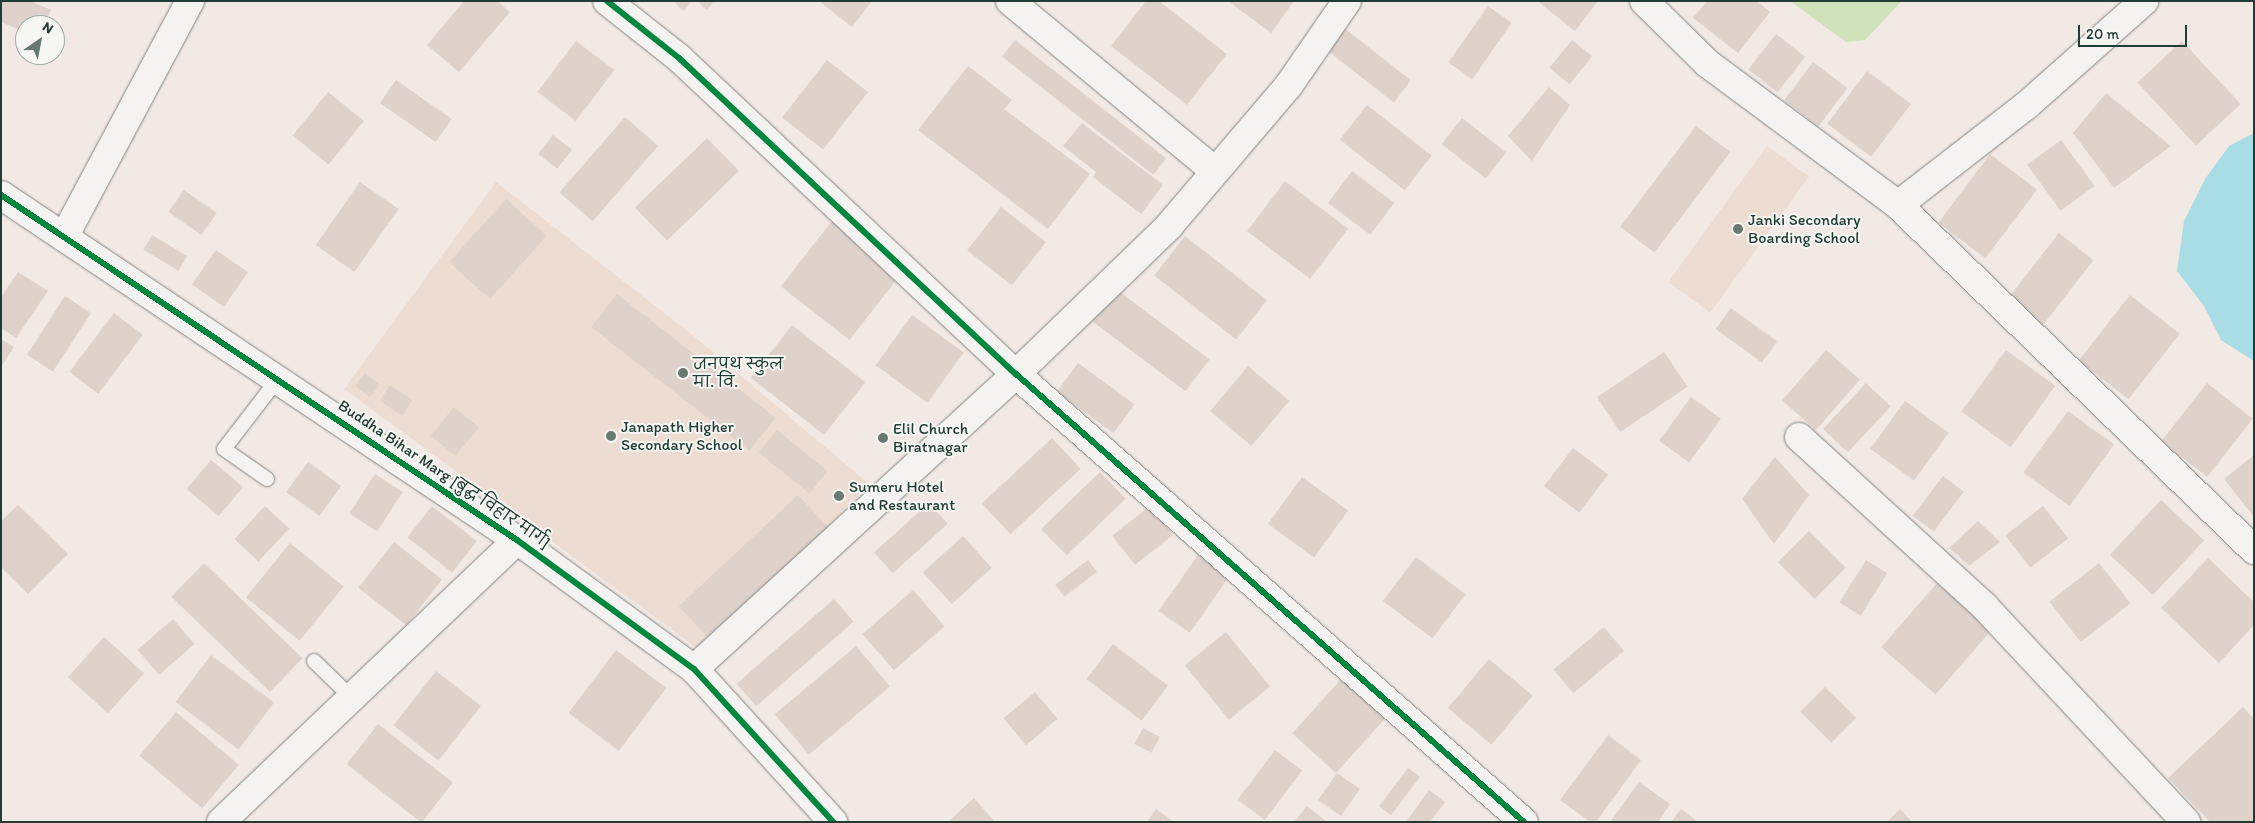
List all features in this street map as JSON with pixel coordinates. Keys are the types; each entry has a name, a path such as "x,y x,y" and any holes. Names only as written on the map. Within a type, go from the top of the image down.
{"street":[{"path":"64,237 190,1"},
{"path":"607,1 679,58 1016,374 1524,822"},
{"path":"1010,1 1215,171"},
{"path":"694,670 1016,374 1168,226 1289,86 1347,1"},
{"path":"1644,1 1707,63 1898,205 2254,550"},
{"path":"1898,205 2027,105 2144,1"},
{"name":"Buddha Bihar Marg [बुद्ध विहार मार्ग]","path":"1,195 278,378 517,540 694,670 833,822"},
{"path":"1798,437 1984,606 2186,822"},
{"path":"221,822 517,540"}],"lane":[{"path":"267,479 224,449 278,378"},
{"path":"314,662 351,697"}],"shaded area":[{"name":"Janki Secondary Boarding School","path":"1767,146 1809,177 1710,312 1668,282"},
{"name":"Janapath Higher Secondary School","path":"496,182 695,337 869,484 705,654 344,389"}],"green space":[{"path":"1790,1 1902,1 1865,40 1846,42"}],"water":[{"path":"2254,133 2254,361 2221,340 2204,306 2177,271 2184,221 2205,179 2229,146"}],"building":[{"path":"1,1 30,1 51,10 49,15 15,15 15,28 1,22"},
{"path":"464,1 497,1 510,12 459,72 427,45"},
{"path":"673,1 692,1 684,11"},
{"path":"697,1 714,1 707,10"},
{"path":"819,1 872,1 852,27"},
{"path":"1146,1 1159,1 1227,54 1187,105 1111,46"},
{"path":"1228,1 1294,1 1271,33"},
{"path":"1537,1 1598,1 1575,31"},
{"path":"1707,1 1757,1 1770,12 1738,53 1693,18"},
{"path":"1488,6 1512,23 1472,79 1448,63"},
{"path":"1344,28 1411,80 1394,102 1327,50"},
{"path":"1776,34 1805,57 1777,92 1748,69"},
{"path":"1015,40 1166,158 1153,175 1002,57"},
{"path":"1572,40 1592,56 1570,84 1549,68"},
{"path":"576,41 614,70 576,121 537,92"},
{"path":"2182,41 2241,104 2196,145 2137,83"},
{"path":"827,60 868,92 823,150 782,118"},
{"path":"1813,62 1847,88 1818,126 1784,100"},
{"path":"968,66 1012,100 1004,109 1090,174 1048,229 918,130"},
{"path":"1867,71 1911,104 1871,157 1827,124"},
{"path":"396,80 452,119 436,142 380,103"},
{"path":"1549,87 1570,105 1532,161 1508,136"},
{"path":"328,92 364,121 329,164 293,136"},
{"path":"2106,93 2171,146 2114,188 2073,133"},
{"path":"1367,105 1432,155 1405,190 1340,140"},
{"path":"625,117 658,146 593,221 559,192"},
{"path":"1462,118 1506,152 1486,178 1442,144"},
{"path":"1082,123 1163,185 1141,214 1093,177 1096,172 1063,146"},
{"path":"1696,126 1730,152 1655,253 1620,227"},
{"path":"553,135 572,150 557,169 538,154"},
{"path":"707,138 739,171 667,241 635,207"},
{"path":"2061,140 2095,186 2061,211 2027,165"},
{"path":"1990,154 2037,190 1985,258 1938,223"},
{"path":"1352,171 1394,203 1370,235 1328,203"},
{"path":"1285,181 1348,229 1310,279 1247,231"},
{"path":"360,182 399,209 354,272 316,245"},
{"path":"184,190 217,213 201,235 169,212"},
{"path":"506,199 547,236 490,299 449,262"},
{"path":"1001,207 1046,242 1012,285 967,250"},
{"path":"832,221 901,275 849,340 781,286"},
{"path":"2059,233 2094,260 2043,325 2008,298"},
{"path":"152,235 187,256 178,271 143,250"},
{"path":"1185,236 1267,300 1236,339 1154,275"},
{"path":"216,250 248,272 224,307 192,284"},
{"path":"18,272 48,291 16,338 1,328 1,297"},
{"path":"1116,289 1209,359 1185,391 1092,321"},
{"name":"जनपथ स्कुल मा. वि.","path":"617,294 775,418 750,451 591,327"},
{"path":"2130,295 2180,334 2129,399 2079,360"},
{"path":"65,296 91,313 53,372 27,355"},
{"path":"1731,308 1777,342 1762,363 1716,329"},
{"path":"114,313 143,335 98,394 69,372"},
{"path":"912,315 964,353 927,403 876,365"},
{"path":"792,325 865,382 824,435 751,378"},
{"path":"1,339 14,347 1,367"},
{"path":"1826,350 1860,380 1816,430 1782,401"},
{"path":"2006,350 2055,386 2011,447 1961,411"},
{"path":"1664,352 1687,387 1620,432 1597,397"},
{"path":"1078,363 1135,404 1113,433 1057,392"},
{"path":"1248,366 1289,401 1251,446 1210,411"},
{"path":"365,373 380,385 370,397 355,385"},
{"path":"1866,383 1891,406 1848,452 1823,429"},
{"path":"2207,383 2253,419 2207,477 2161,441"},
{"path":"390,385 413,400 402,416 380,401"},
{"path":"1691,397 1721,419 1689,462 1659,441"},
{"path":"1905,401 1949,433 1914,480 1870,449"},
{"path":"454,407 479,427 456,456 431,436"},
{"path":"2068,411 2114,445 2069,506 2023,472"},
{"path":"777,430 828,471 809,493 759,453"},
{"path":"1052,438 1081,469 1010,534 982,503"},
{"path":"1573,448 1608,474 1579,513 1544,486"},
{"path":"2254,455 2254,517 2224,479"},
{"path":"1775,457 1809,495 1774,544 1742,499"},
{"path":"211,460 243,487 219,516 187,489"},
{"path":"308,462 341,486 319,516 286,492"},
{"path":"1100,472 1126,499 1067,556 1041,529"},
{"path":"375,474 403,492 377,531 349,513"},
{"path":"1943,476 1964,492 1934,532 1913,516"},
{"path":"1302,477 1348,511 1314,557 1268,524"},
{"path":"798,495 828,527 709,638 679,606"},
{"path":"2161,500 2204,540 2153,595 2110,555"},
{"path":"929,503 948,524 893,573 874,553"},
{"path":"18,505 68,554 28,594 1,567 1,521"},
{"path":"265,506 289,529 258,561 234,539"},
{"path":"432,506 477,541 452,573 407,538"},
{"path":"1150,506 1173,535 1135,565 1112,536"},
{"path":"2043,506 2068,538 2030,568 2005,536"},
{"path":"1978,521 2000,542 1969,566 1949,548"},
{"path":"1809,531 1846,568 1815,599 1778,562"},
{"path":"963,536 992,568 952,604 923,572"},
{"path":"394,542 442,580 406,625 358,588"},
{"path":"290,543 344,586 300,641 246,597"},
{"path":"1200,552 1231,574 1190,633 1159,611"},
{"path":"1416,557 1466,594 1432,638 1383,601"},
{"path":"2208,558 2254,602 2254,625 2219,663 2161,608"},
{"path":"1088,560 1097,572 1064,597 1055,585"},
{"path":"1866,560 1887,573 1861,616 1840,602"},
{"path":"204,563 303,658 270,692 171,597"},
{"path":"2099,563 2130,603 2081,642 2049,602"},
{"path":"1937,583 1991,630 1936,694 1881,647"},
{"path":"913,590 944,626 894,670 862,634"},
{"path":"834,599 854,622 756,706 737,684"},
{"path":"173,619 195,644 159,675 138,650"},
{"path":"1604,627 1624,651 1573,693 1553,669"},
{"path":"1226,632 1270,686 1229,720 1185,665"},
{"path":"104,637 144,673 108,713 68,677"},
{"path":"1113,644 1168,686 1142,721 1087,679"},
{"path":"856,646 890,687 809,755 775,714"},
{"path":"616,650 666,688 619,751 568,713"},
{"path":"211,655 274,703 239,750 175,702"},
{"path":"1489,659 1533,696 1492,745 1448,708"},
{"path":"436,671 481,706 438,760 394,725"},
{"path":"1343,677 1387,716 1336,773 1292,733"},
{"path":"1825,687 1856,718 1831,743 1800,712"},
{"path":"1035,692 1057,719 1026,745 1004,718"},
{"path":"2243,707 2254,719 2254,822 2210,822 2168,778"},
{"path":"176,712 239,765 202,808 139,756"},
{"path":"378,724 453,782 421,822 347,764"},
{"path":"1143,728 1160,737 1151,753 1135,744"},
{"path":"1608,735 1641,760 1596,822 1590,822 1560,800"},
{"path":"1275,750 1302,770 1265,820 1238,800"},
{"path":"1408,768 1420,777 1391,815 1379,806"},
{"path":"1337,773 1360,789 1341,816 1318,800"},
{"path":"1639,782 1670,804 1658,822 1610,822"},
{"path":"1429,790 1445,802 1430,822 1406,822"},
{"path":"974,798 995,822 948,822"},
{"path":"1307,806 1327,822 1294,822"},
{"path":"1156,809 1174,822 1147,822"},
{"path":"1681,809 1698,822 1671,822"},
{"path":"1900,809 1912,822 1887,822"}],"cycle path":[{"path":"607,1 679,58 1016,374 1524,822"},
{"path":"1,195 517,540 694,669 833,822"}],"place":[{"name":"Janki Secondary Boarding School","path":"1738,229"},
{"name":"जनपथ स्कुल मा. वि.","path":"683,373"},
{"name":"Janapath Higher Secondary School","path":"611,436"},
{"name":"Elil Church Biratnagar","path":"883,438"},
{"name":"Sumeru Hotel and Restaurant","path":"839,496"}]}
